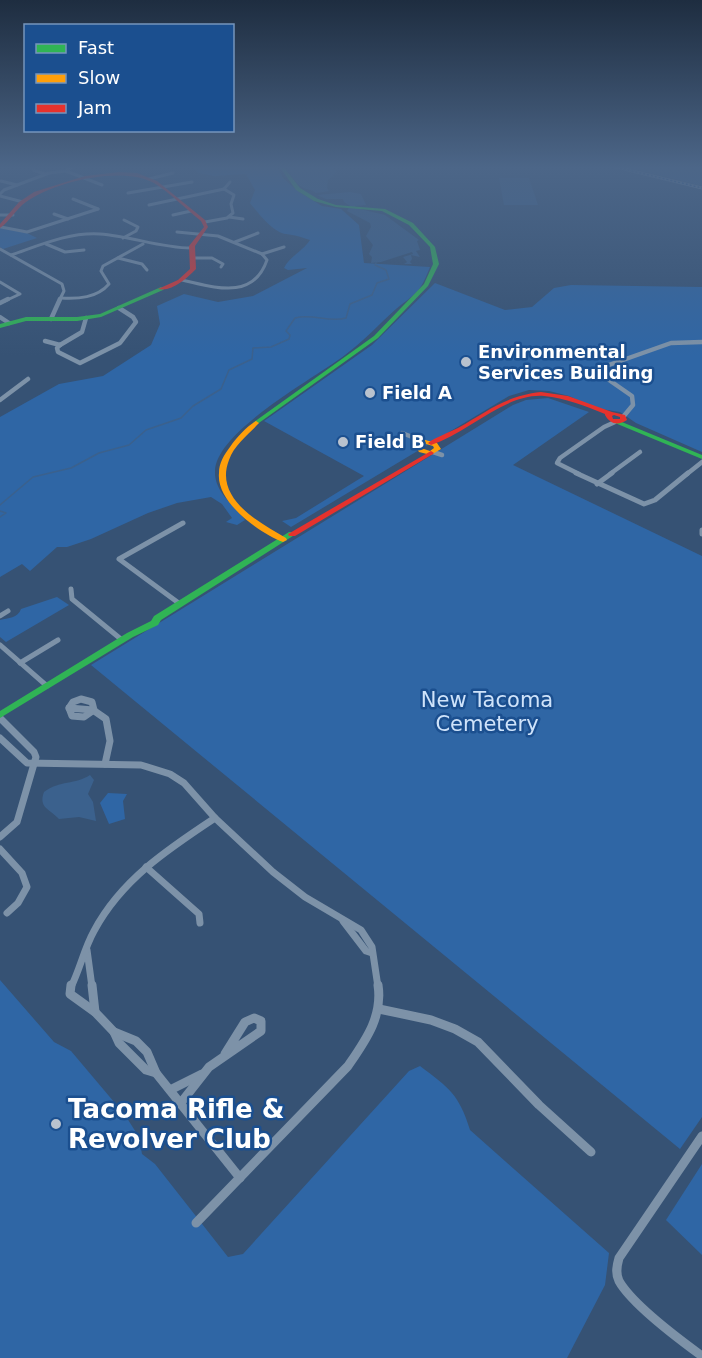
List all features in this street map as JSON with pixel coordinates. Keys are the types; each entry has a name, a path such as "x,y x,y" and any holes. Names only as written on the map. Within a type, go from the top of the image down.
{"street":[{"path":"12,229 26,232 34,229"},
{"path":"123,238 137,229"},
{"path":"0,317 4,325 26,319 86,318 118,308 182,279 193,269 192,253 205,229"},
{"path":"283,540 243,514 225,493 223,470 230,452 261,418 338,366 381,333 402,307 422,291 436,262 428,239 418,229"},
{"path":"11,255 87,232 192,253 220,261 223,265 221,267"},
{"path":"177,232 202,234 235,242 262,254 267,260 260,276 246,285 219,288 182,279"},
{"path":"235,242 258,233"},
{"path":"46,243 65,252 84,250"},
{"path":"94,266 102,267 143,244"},
{"path":"262,254 284,247"},
{"path":"0,249 59,281 64,288 51,319"},
{"path":"117,258 142,264 147,270"},
{"path":"61,298 81,298 106,289 109,284 102,274 102,267"},
{"path":"0,282 20,294 0,303"},
{"path":"86,318 87,327 84,332 57,348 58,352 72,361 82,362 120,343 135,326 133,317 118,308"},
{"path":"45,341 60,345"},
{"path":"702,342 671,343 606,366 604,373 607,379 632,396 633,405 556,463 644,504 655,500 702,462"},
{"path":"0,400 28,379"},
{"path":"0,837 17,822 35,763 34,752 0,717 94,657 155,622 157,618 429,448 508,403 534,394 564,398 702,456"},
{"path":"597,484 640,452"},
{"path":"180,604 119,559 183,523"},
{"path":"71,589 72,599 126,638"},
{"path":"0,615 8,611"},
{"path":"20,663 58,640"},
{"path":"1,647 47,686"},
{"path":"69,708 94,710 102,716 110,729 111,743 105,764"},
{"path":"0,738 24,761 141,765 170,774 184,783 215,818 273,872 305,897 343,920 366,951 372,953 379,992 379,1009 372,1029 355,1057 196,1223"},
{"path":"215,818 146,867 111,901 87,947 69,990 70,994 95,1012 114,1032 119,1043 146,1070 156,1073 240,1178"},
{"path":"0,849 24,876 27,885 22,901 7,914"},
{"path":"146,867 199,914 200,923"},
{"path":"87,947 95,1012"},
{"path":"379,1009 429,1018 451,1026 477,1042 500,1062 545,1111 591,1152"},
{"path":"180,1104 189,1096 203,1074 225,1054 255,1036 263,1027 261,1021 254,1018 245,1022 225,1054"},
{"path":"170,1090 203,1074"},
{"path":"702,1136 619,1258 616,1270 623,1286 683,1342 702,1356"}],"green space":[{"path":"0,229 27,233 37,238 3,249 0,247"},
{"path":"360,229 364,263 430,267 420,288 352,350 269,407 232,439 220,455 215,471 218,485 221,492 245,520 237,525 226,522 232,518 222,504 211,497 177,503 148,513 91,539 67,547 57,547 30,571 22,564 0,577 0,417 59,384 103,376 151,345 160,324 157,306 184,294 218,302 253,296 307,268 288,270 284,268 310,240 276,230"},
{"path":"435,283 505,310 532,307 554,288 571,285 702,287 702,452 636,423 620,412 595,408 569,396 549,391 529,390 509,396 291,527 282,521 296,518 364,476 264,421 372,345"},
{"name":"New Tacoma Cemetery","path":"548,398 589,412 513,465 702,556 702,1117 680,1149 91,665 513,405 526,400"},
{"path":"57,597 69,605 6,642 0,637 0,620 15,616 21,609"},
{"path":"108,793 127,794 123,801 125,819 109,824 100,803"},
{"path":"0,980 54,1042 71,1051 125,1115 139,1137 142,1154 155,1164 228,1257 243,1254 409,1071 420,1066 452,1093 462,1108 470,1130 609,1253 605,1285 567,1358 0,1358"},
{"path":"702,1164 702,1255 666,1220"}],"shaded area":[{"path":"370,229 405,229 419,240 417,241 420,250 416,251 420,257 411,255 412,264 404,264 407,262 403,257 413,254 412,252 371,263 372,257 369,254 373,245 366,236"},
{"path":"90,775 94,780 88,794 93,802 96,821 79,817 59,819 46,808 43,802 44,792"}],"waterway":[{"path":"0,505 33,477 71,468 99,453 129,445 146,430 181,418 193,406 221,389 229,370 252,359 253,348 271,347 289,339 290,335 286,331 295,318 346,318 350,304 372,295 377,283 389,279 386,270 375,265 376,263"},
{"path":"0,511 6,513 0,517"}],"traffic: fast":[{"path":"256,423 376,337 426,285 436,264 432,247 416,229"},
{"path":"0,326 26,319 77,319 101,315 161,289"},
{"path":"617,422 702,457"},
{"path":"0,715 130,635 155,623 157,618 292,534"}],"traffic: slow":[{"path":"256,423 237,442 226,459 222,474 224,489 233,503 246,516 283,540"},
{"path":"425,442 435,444 438,449 431,453 421,451 418,446 425,442"}],"traffic: jam":[{"path":"161,289 180,281 193,269 192,246 204,229"},
{"path":"431,443 463,428 508,401 524,396 541,394 559,396 612,414"},
{"path":"614,413 623,416 624,420 617,422 611,420 608,415 614,413"},
{"path":"292,534 431,453"}],"place":[{"name":"Environmental Services Building","path":"466,362"},
{"name":"Field A","path":"370,393"},
{"name":"Field B","path":"343,442"},
{"name":"Tacoma Rifle & Revolver Club","path":"56,1124"}]}
